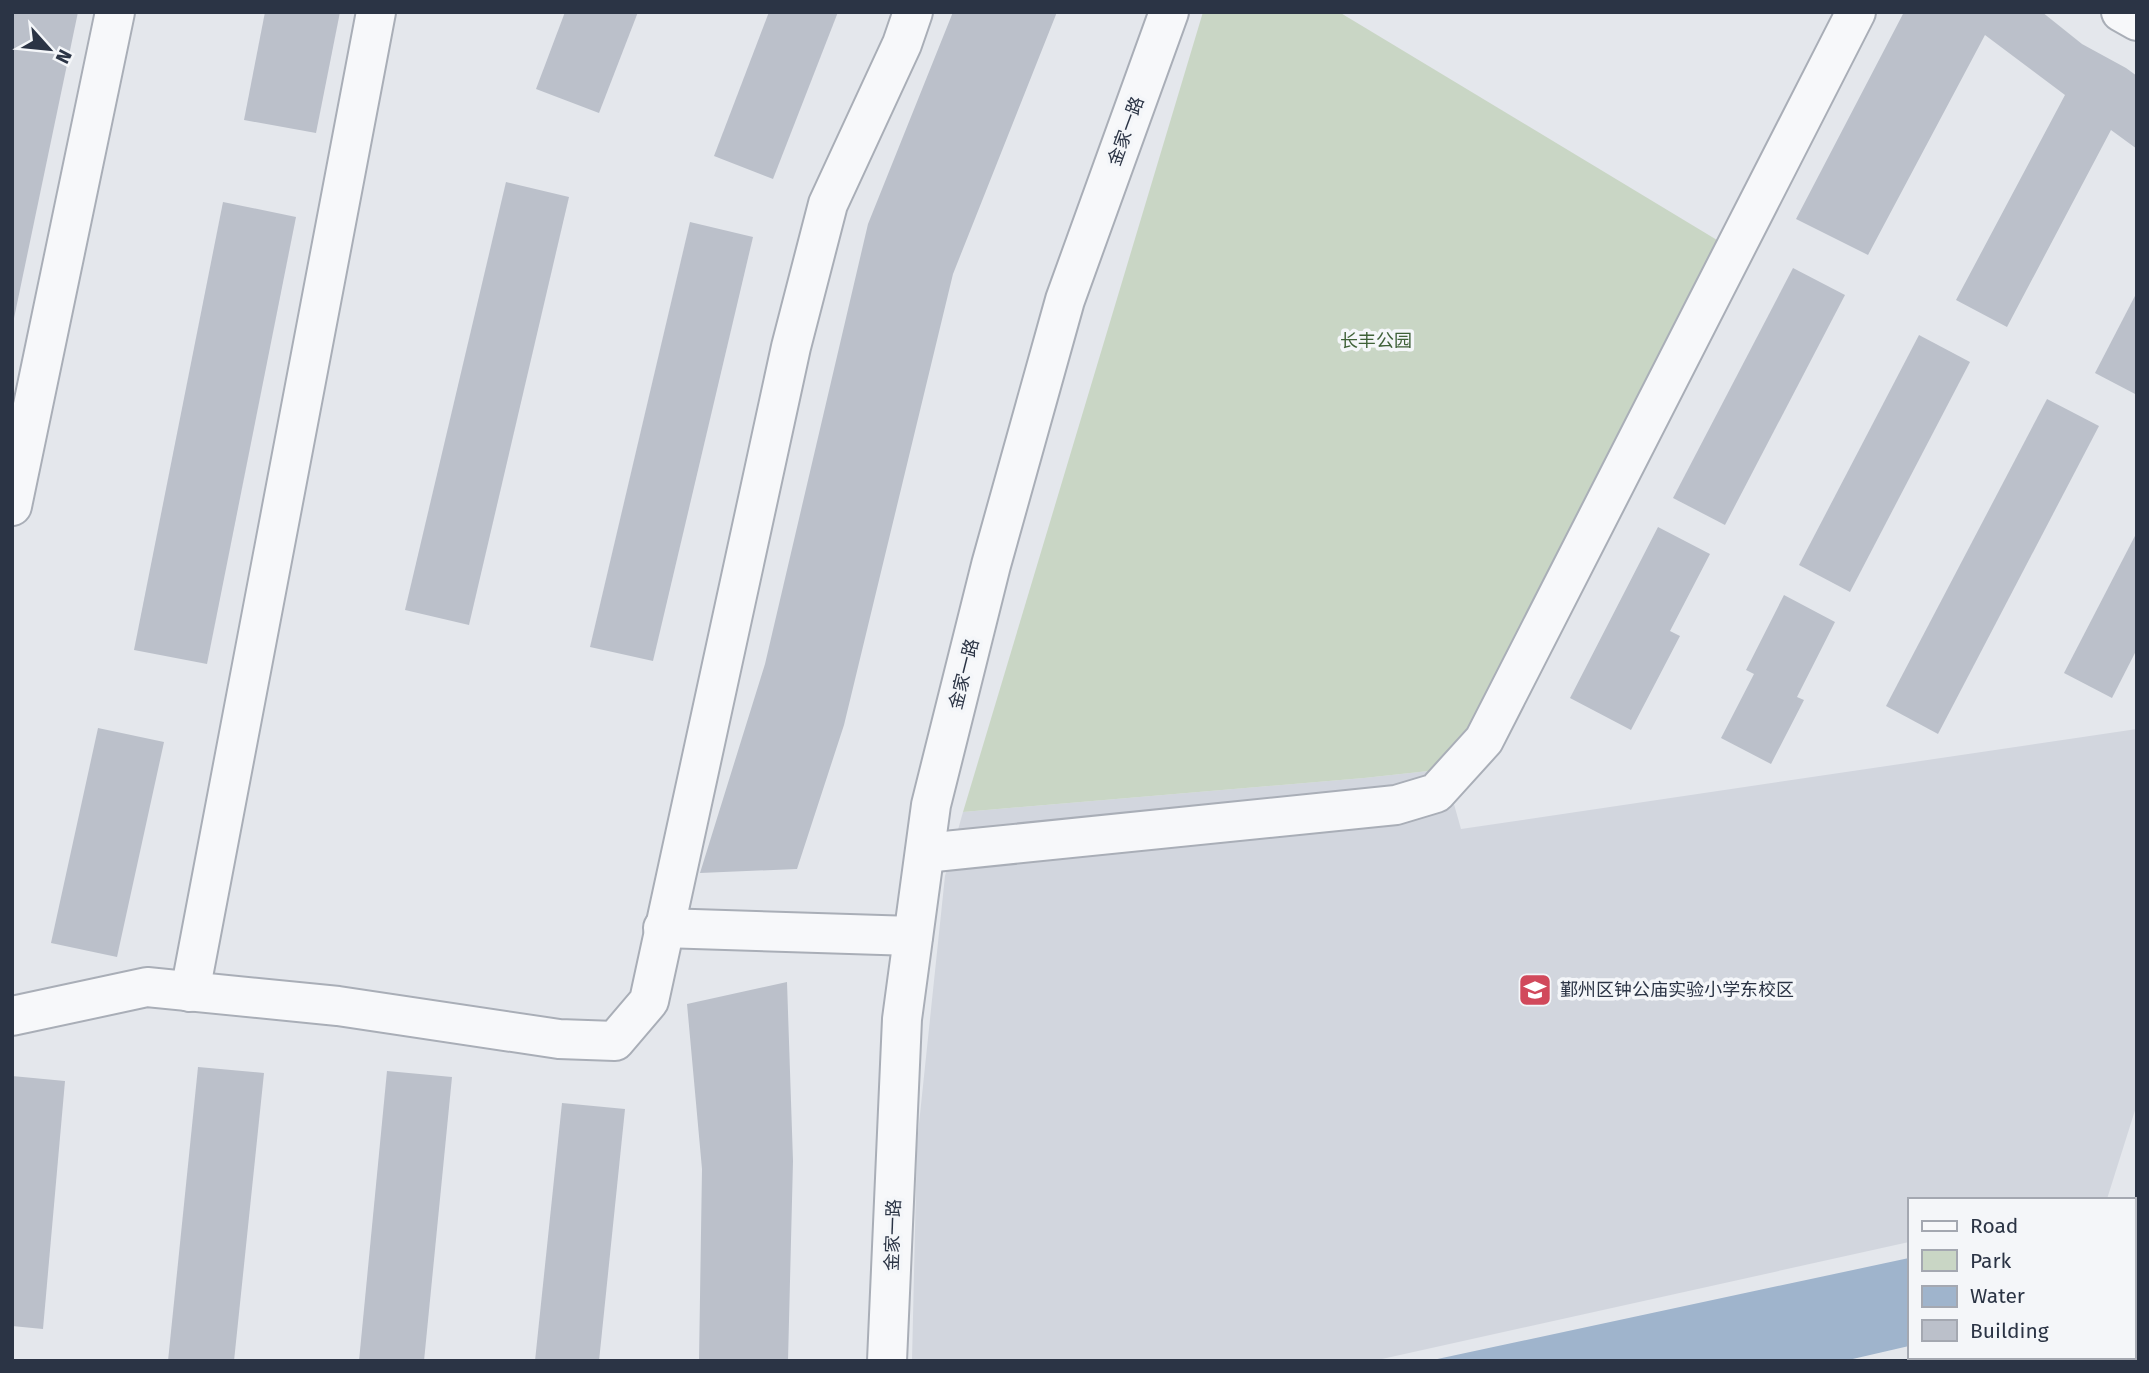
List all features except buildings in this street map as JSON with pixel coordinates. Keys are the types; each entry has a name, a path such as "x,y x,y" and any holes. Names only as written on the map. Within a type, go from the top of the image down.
{"street":[{"path":"12,506 115,12"},
{"path":"190,992 376,12"},
{"path":"12,1016 147,987 338,1006 559,1039 615,1041 649,1001 791,347 828,204 902,44 913,12"},
{"name":"金家一路","path":"887,1361 902,1019 931,805 991,565 1065,300 1169,12"},
{"path":"925,853 1396,805 1436,793 1484,740 1856,12"},
{"path":"2121,12 2137,21"},
{"path":"663,928 913,936"}],"shaded area":[{"name":"鄞州区钟公庙实验小学东校区","path":"2137,729 2137,1104 2107,1198 1908,1198 1908,1242 1373,1361 912,1361 917,1143 945,876 963,812 1456,768 1448,783 1461,829"}],"green space":[{"name":"长丰公园","path":"1203,12 1339,12 1717,240 1456,768 963,812"}],"water":[{"path":"1908,1258 1908,1346 1844,1361 1428,1361"}],"place":[{"name":"鄞州区钟公庙实验小学东校区","path":"1535,990"}]}
